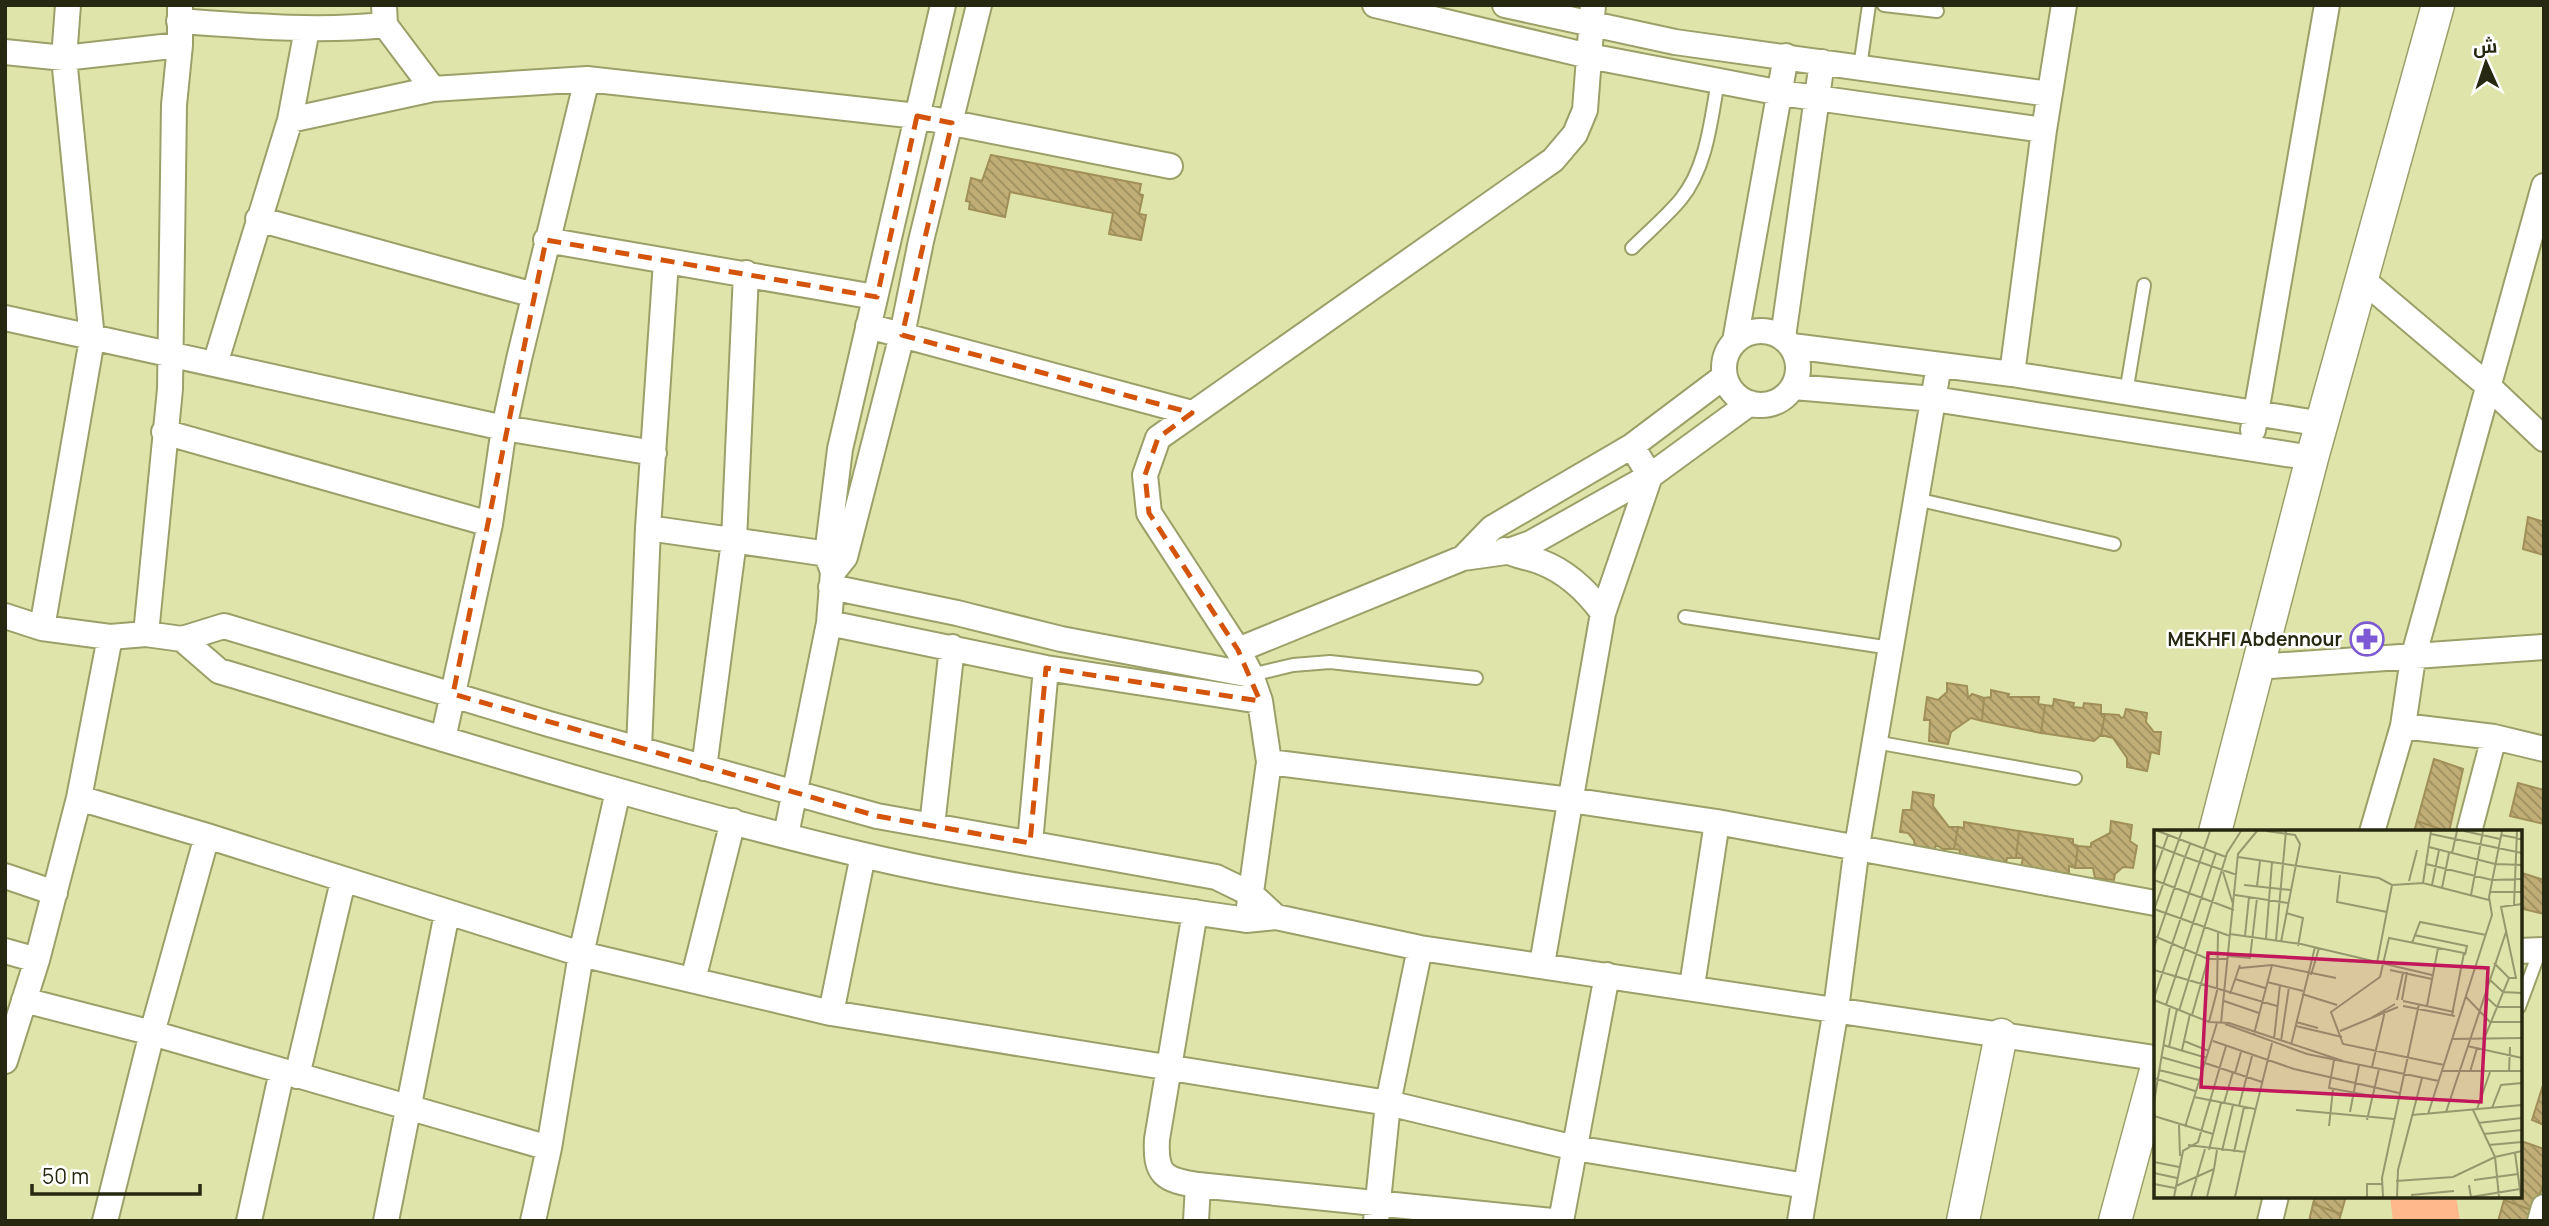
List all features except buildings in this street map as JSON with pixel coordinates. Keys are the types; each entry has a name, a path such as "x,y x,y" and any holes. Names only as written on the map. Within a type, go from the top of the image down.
{"street":[{"path":"42,628 92,339 64,58 68,5"},
{"path":"786,835 830,623 840,449 943,5"},
{"path":"834,568 902,335 924,227 952,123 979,5"},
{"path":"1375,5 1589,56 1782,93 2044,130"},
{"path":"1505,5 1591,15 1675,42 2049,94"},
{"path":"2012,374 2049,94 2064,5"},
{"path":"2250,447 2327,5"},
{"path":"2216,830 2312,458 2438,5"},
{"path":"5,52 64,58 180,24 307,29 384,15 433,89"},
{"path":"1246,920 1269,762 1260,702 1251,675 1238,650 1149,513 1145,475 1158,438 1553,160 1575,134 1585,110 1591,15"},
{"path":"146,634 170,356 174,105 180,24"},
{"path":"215,364 290,120 307,29"},
{"path":"1750,403 1730,388 1724,363 1735,341 1782,93 1786,56"},
{"path":"1238,650 1463,558 1506,552 1531,543 1650,476 1750,403 1775,403 1794,387 1799,366 1787,342 1822,62"},
{"path":"443,739 490,524 504,428 546,240 587,79"},
{"path":"290,120 433,89 587,79 917,116 1170,166"},
{"path":"2373,830 2403,726 2413,658 2487,385 2535,254 2544,186"},
{"path":"258,219 534,295"},
{"path":"546,240 875,297"},
{"path":"639,749 648,528 666,261"},
{"path":"704,768 734,541 746,273"},
{"path":"2363,280 2487,385 2544,439"},
{"path":"5,318 504,428 654,453"},
{"path":"868,326 1192,413"},
{"path":"1735,341 1758,331 1787,342 2012,374 2323,424"},
{"path":"1800,1221 1836,1009 1857,846 1939,365"},
{"path":"1463,558 1492,528 1632,446 1725,376"},
{"path":"1794,387 1934,399 2312,458"},
{"path":"164,432 490,524"},
{"path":"1542,964 1603,613 1650,476 1632,446"},
{"path":"648,528 734,541 834,568 1061,639 1251,675"},
{"path":"1492,528 1506,552 1542,562 1562,573 1589,593 1603,613"},
{"path":"5,616 42,628 110,637 146,634 183,639 224,625 639,749 877,816 1216,877 1251,894 1276,917"},
{"path":"830,623 1046,668 1260,702"},
{"path":"5,1060 37,960 79,798 110,637"},
{"path":"183,639 219,671 618,791 863,855 1003,883 1246,920 1276,917 1420,948 1692,986 2154,1058"},
{"path":"932,826 952,647"},
{"path":"2257,667 2544,647"},
{"path":"1030,844 1046,668"},
{"path":"2403,726 2494,737 2544,749"},
{"path":"2470,830 2494,737"},
{"path":"1269,762 1570,800 1717,822 2154,903"},
{"path":"533,1221 550,1148 581,954 618,791"},
{"path":"79,798 581,954 831,1013 1169,1065 1388,1103 1575,1148 1806,1186"},
{"path":"692,980 733,821"},
{"path":"1692,986 1717,822"},
{"path":"104,1221 152,1033 208,836"},
{"path":"831,1013 863,855"},
{"path":"5,876 55,893"},
{"path":"249,1221 343,881"},
{"path":"1195,912 1169,1065 1156,1161 1159,1170 1174,1181 1377,1211 1552,1221"},
{"path":"386,1221 447,913"},
{"path":"1377,1211 1388,1103 1420,948"},
{"path":"5,951 37,960"},
{"path":"1561,1221 1607,975"},
{"path":"24,1000 152,1033 550,1148"},
{"path":"1963,1221 2001,1035"},
{"path":"2115,1221 2154,1078"},
{"path":"1196,1221 1198,1185"},
{"path":"2270,1221 2276,1198"},
{"path":"2540,1221 2544,1207"}],"lane":[{"path":"1860,67 1869,5"},
{"path":"1884,5 1937,11"},
{"path":"1632,248 1682,197 1694,175 1707,140 1718,81"},
{"path":"2126,393 2144,285"},
{"path":"1916,499 2114,544"},
{"path":"1685,617 1891,648"},
{"path":"1251,675 1293,665 1330,663 1475,678"},
{"path":"1875,741 2075,778"},
{"path":"2521,999 2534,950"}],"highlighted area":[{"path":"917,116 952,123 902,335 1192,413 1158,438 1145,475 1149,513 1238,650 1260,701 1046,668 1030,843 877,816 453,694 546,240 877,297"}],"shaded area":[{"path":"2390,1198 2456,1198 2460,1221 2393,1221"}],"place":[{"name":"MEKHFI Abdennour","path":"2367,639"}]}
